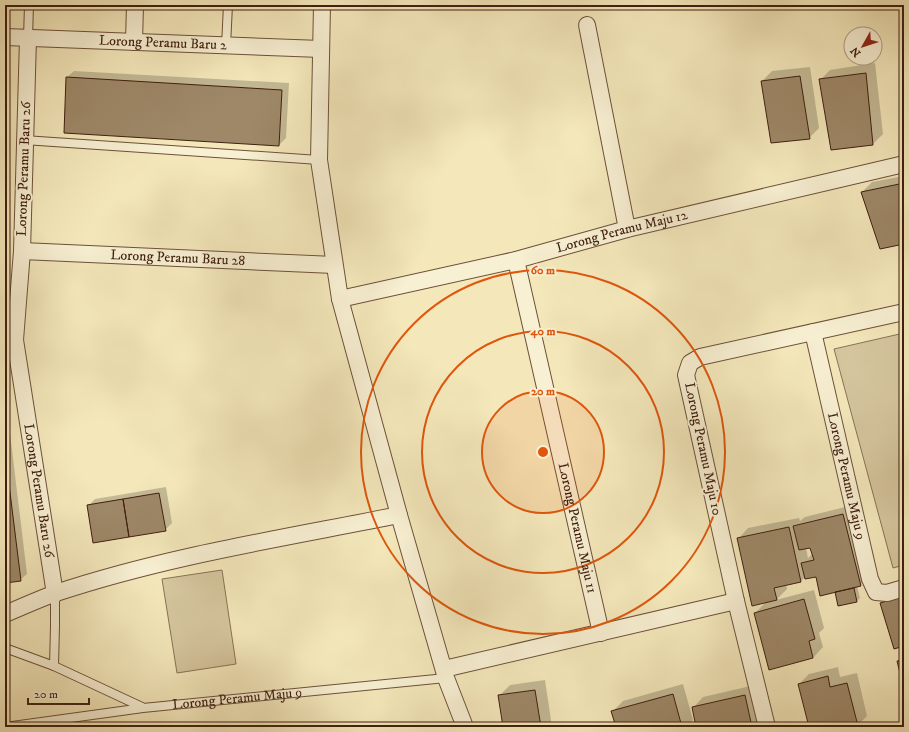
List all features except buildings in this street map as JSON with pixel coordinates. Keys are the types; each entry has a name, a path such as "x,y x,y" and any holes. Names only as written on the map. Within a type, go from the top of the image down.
{"street":[{"path":"134,42 135,5"},
{"path":"322,5 319,160 340,299 399,515 445,674 464,727"},
{"path":"587,25 627,229"},
{"name":"Lorong Peramu Baru 2","path":"5,37 321,49"},
{"name":"Lorong Peramu Baru 26","path":"28,38 22,251 10,340 55,594"},
{"name":"Lorong Peramu Maju 12","path":"340,299 516,260 627,229 904,164"},
{"name":"Lorong Peramu Baru 28","path":"22,251 334,265"},
{"name":"Lorong Peramu Maju 11","path":"516,260 601,632"},
{"name":"Lorong Peramu Maju 10","path":"767,727 736,601 686,375 690,363 700,357 904,312"},
{"name":"Lorong Peramu Maju 9","path":"813,332 870,580 876,592 887,593 904,588"},
{"path":"5,614 55,594 140,568 205,553 399,515"},
{"path":"445,674 601,632 736,601"}],"lane":[{"name":"Lorong Peramu Baru 26","path":"28,38 29,5"},
{"path":"226,46 228,5"},
{"path":"24,140 319,160"},
{"path":"54,666 55,594"},
{"path":"5,648 54,666 143,708"},
{"name":"Lorong Peramu Maju 9","path":"5,727 143,708 445,674"}],"shaded area":[{"path":"904,333 904,565 893,568 834,349"},
{"path":"222,570 236,664 177,673 162,579"}]}
